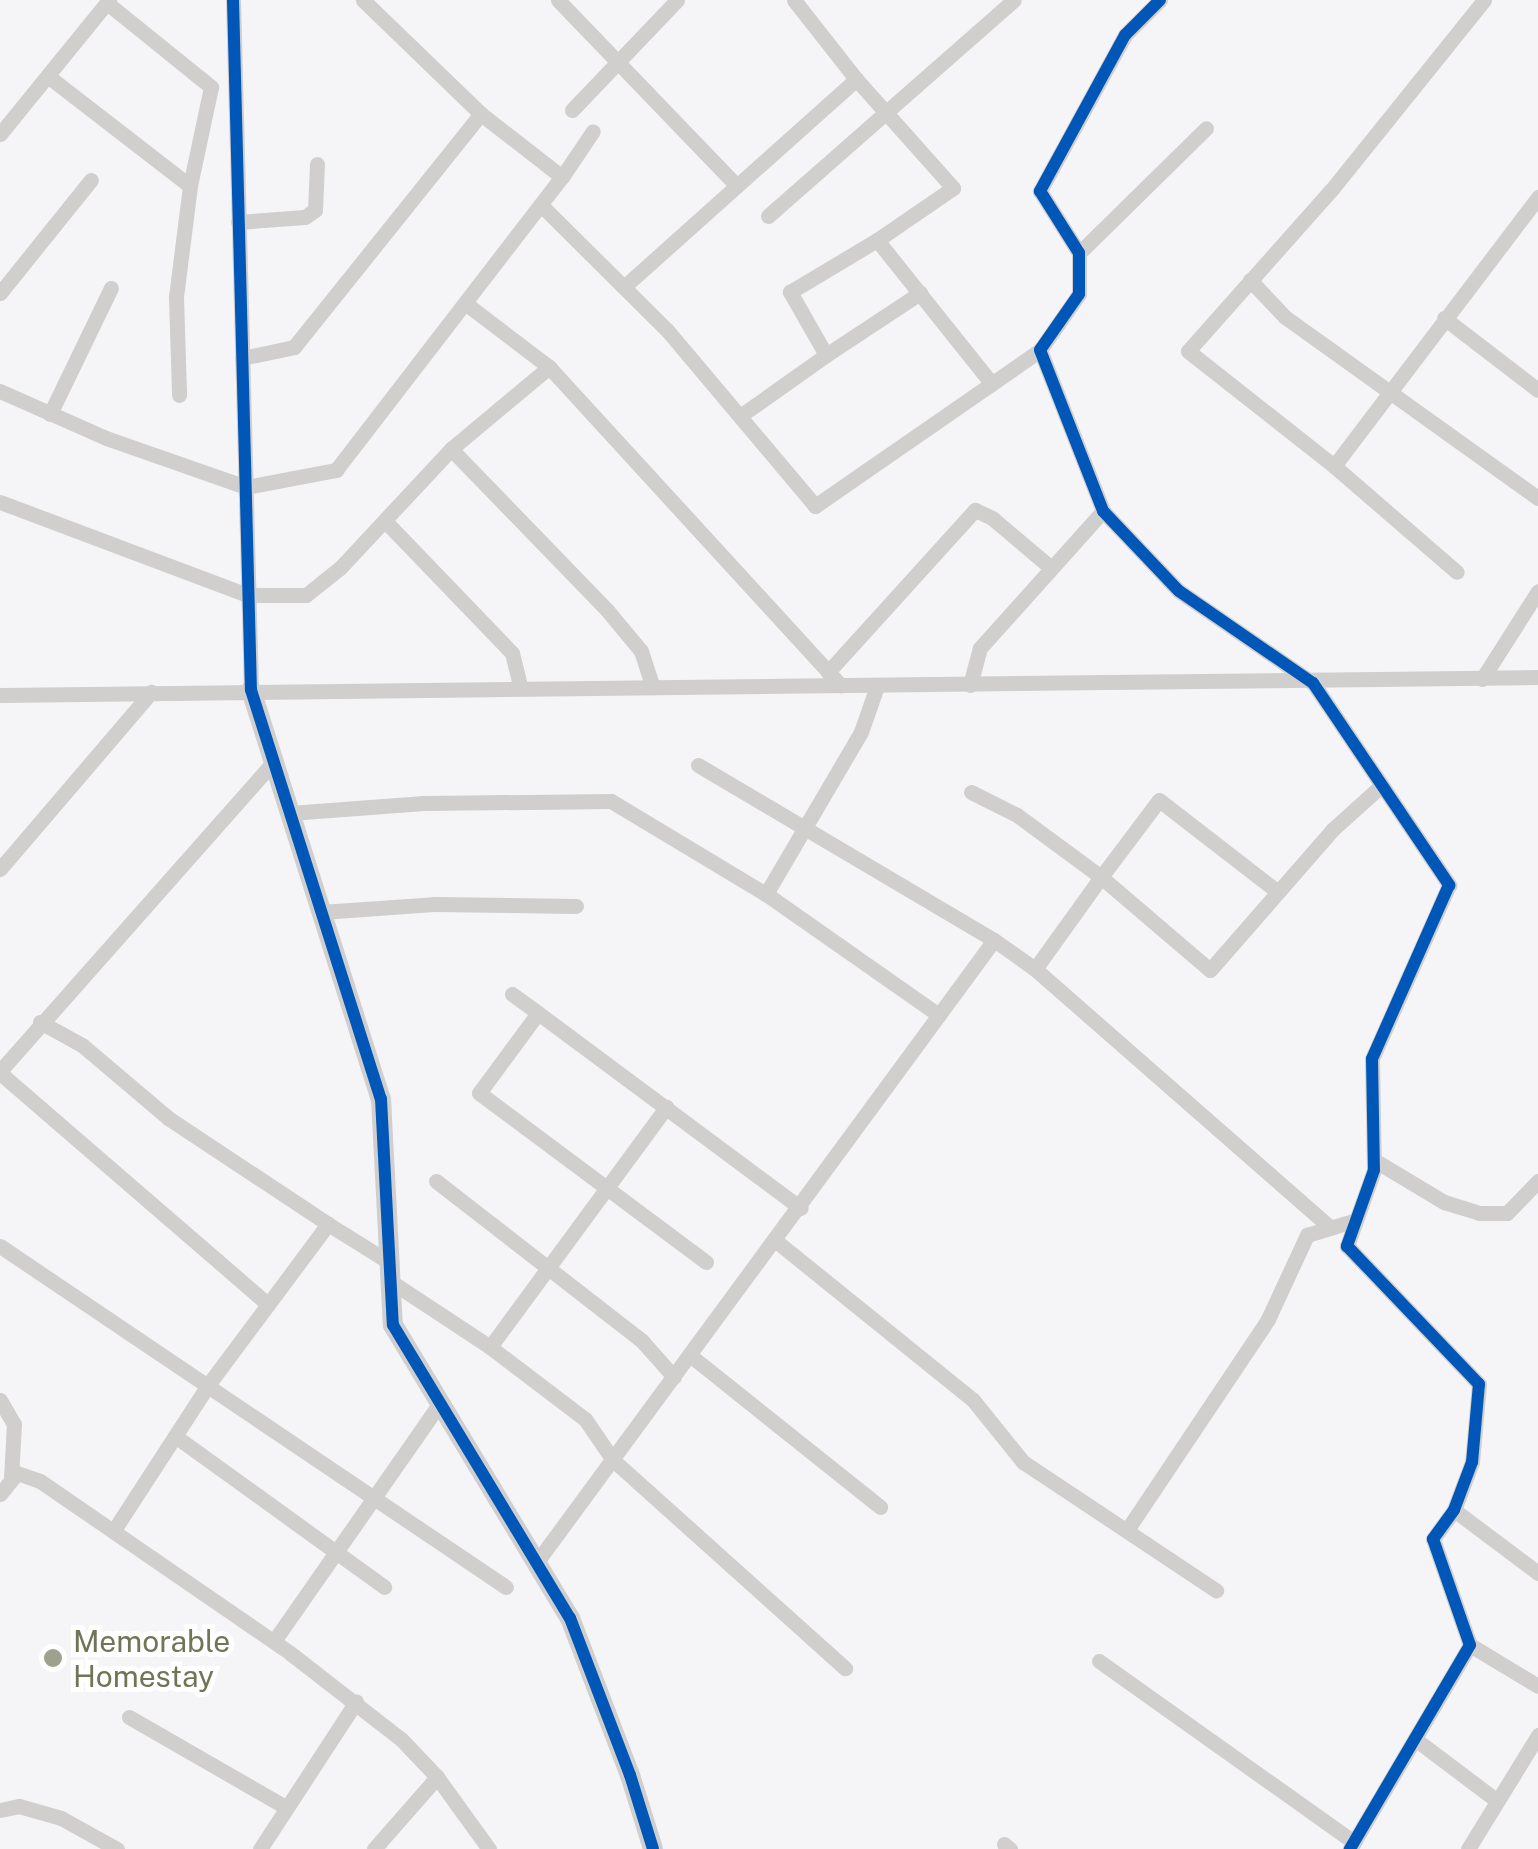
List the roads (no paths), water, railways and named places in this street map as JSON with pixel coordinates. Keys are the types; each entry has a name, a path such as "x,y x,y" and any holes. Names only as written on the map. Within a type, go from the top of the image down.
{"street":[{"path":"233,0 251,690 381,1099 392,1325 570,1618 654,1849"},
{"path":"362,0 482,114 562,177"},
{"path":"558,0 737,186"},
{"path":"572,110 678,0"},
{"path":"794,0 856,79 953,188 878,240 790,292 826,355"},
{"path":"768,216 890,113 1014,0"},
{"path":"541,205 626,285 815,506 1040,350 1079,294 1079,254 1040,191 1125,35 1160,0"},
{"path":"1457,572 1334,466 1188,351 1331,190 1484,0"},
{"path":"0,134 108,1 211,87 190,186 176,297 179,396"},
{"path":"49,76 190,186"},
{"path":"626,285 856,79"},
{"path":"242,358 294,348 482,114"},
{"path":"1079,254 1206,128"},
{"path":"1,394 246,487 336,470 541,205 593,131"},
{"path":"238,222 305,217 315,210 317,164"},
{"path":"0,293 91,180"},
{"path":"1334,466 1538,197"},
{"path":"878,240 992,384"},
{"path":"1250,280 1284,316 1387,394 1538,498"},
{"path":"50,414 111,288"},
{"path":"740,416 920,294"},
{"path":"465,303 549,367 841,686"},
{"path":"1444,318 1538,390"},
{"path":"1040,350 1103,512 1180,591 1312,682 1450,885 1372,1059 1374,1160 1346,1246 1479,1384 1472,1462 1454,1510 1433,1540 1470,1645 1538,1686"},
{"path":"0,502 248,594 306,595 340,568 451,449 549,367"},
{"path":"451,449 607,610 641,651 653,687"},
{"path":"828,672 975,510 992,518 1050,567"},
{"path":"970,685 980,648 1103,512"},
{"path":"385,520 512,652 520,688"},
{"path":"1482,678 1538,591"},
{"path":"0,695 1538,677"},
{"path":"766,894 861,732 876,686"},
{"path":"0,870 151,692"},
{"path":"268,1304 0,1072 40,1022 273,762"},
{"path":"698,765 994,940 1035,969 1331,1228"},
{"path":"971,792 1017,816 1100,877 1210,970 1332,830 1382,785"},
{"path":"1035,969 1159,800 1278,892"},
{"path":"290,813 424,803 612,801 766,894 938,1015"},
{"path":"321,912 434,904 576,906"},
{"path":"536,1563 776,1242 994,940"},
{"path":"512,994 800,1208"},
{"path":"538,1013 479,1093 706,1262"},
{"path":"40,1022 82,1046 168,1118 328,1224 586,1418 613,1460 845,1668"},
{"path":"490,1346 666,1107"},
{"path":"1374,1160 1444,1202 1480,1213 1508,1213 1538,1181"},
{"path":"436,1181 642,1341 674,1378"},
{"path":"1128,1530 1268,1318 1307,1235 1356,1220"},
{"path":"114,1530 208,1385 328,1224"},
{"path":"776,1242 973,1400 1022,1462 1216,1590"},
{"path":"0,1246 506,1587"},
{"path":"691,1356 880,1506"},
{"path":"0,1400 14,1424 11,1477 0,1494"},
{"path":"274,1642 440,1403"},
{"path":"175,1436 384,1587"},
{"path":"11,1477 25,1474 40,1481 356,1702 437,1777 484,1842 468,1849"},
{"path":"1454,1510 1538,1572"},
{"path":"1098,1661 1352,1846 1470,1645"},
{"path":"260,1849 356,1702"},
{"path":"129,1717 286,1808"},
{"path":"1468,1849 1538,1735"},
{"path":"1415,1739 1496,1800"},
{"path":"374,1849 437,1777"},
{"path":"0,1810 19,1806 61,1818 116,1849"}],"place":[{"name":"Memorable Homestay","path":"53,1658"}]}
